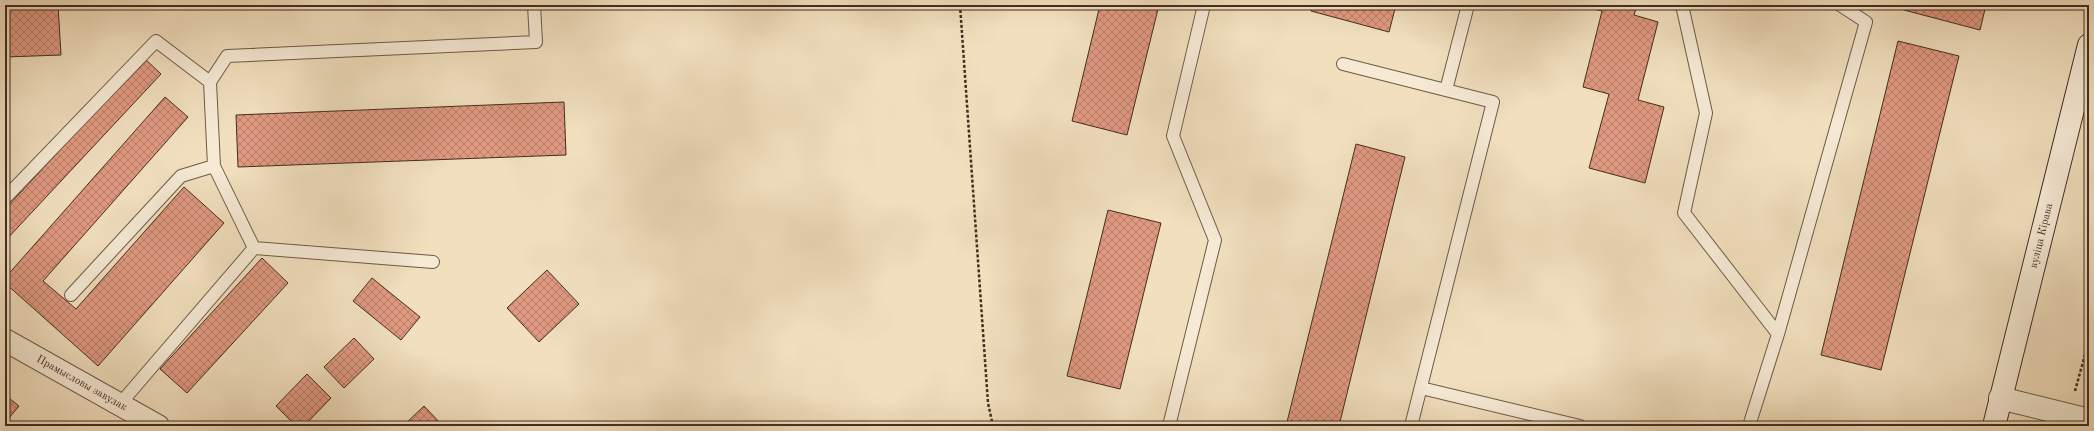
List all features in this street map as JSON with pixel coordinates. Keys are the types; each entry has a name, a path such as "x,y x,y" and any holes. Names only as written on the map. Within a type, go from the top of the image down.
{"main road":[{"name":"вуліца Кірава","path":"1994,426 2089,45"},
{"name":"Прамысловы завулак","path":"5,340 158,426"},
{"path":"2000,398 2089,420"}],"lane":[{"path":"254,248 214,166 210,82 227,56 536,42 534,5"},
{"path":"1169,426 1215,240 1173,136 1204,5"},
{"path":"1446,90 1468,5"},
{"path":"1682,5 1706,113 1684,213 1778,334"},
{"path":"1749,426 1778,334 1866,22 1840,5"},
{"path":"5,198 156,41 210,82"},
{"path":"1343,64 1493,102 1411,426"},
{"path":"72,295 181,176 214,166"},
{"path":"254,248 433,262"},
{"path":"120,404 254,248"},
{"path":"1421,388 1580,426"}],"path":[{"path":"960,5 988,403 993,426"},
{"path":"2068,415 2089,340"}],"building":[{"path":"5,5 58,5 61,55 5,57"},
{"path":"1100,5 1159,5 1127,135 1072,121"},
{"path":"1313,5 1396,5 1389,32 1311,11"},
{"path":"1577,5 1637,5 1634,15 1658,22 1638,100 1664,107 1645,183 1589,168 1609,94 1583,87 1602,11"},
{"path":"1905,5 1986,5 1980,30 1904,10"},
{"path":"1898,41 1959,56 1881,370 1821,355"},
{"path":"145,59 161,74 5,241 5,209"},
{"path":"165,97 188,117 43,281 76,309 184,187 224,223 98,366 5,283 5,278"},
{"path":"564,102 566,155 238,167 236,115"},
{"path":"1356,144 1405,157 1339,426 1286,426"},
{"path":"1108,210 1161,223 1120,389 1067,376"},
{"path":"262,258 288,283 187,393 160,369"},
{"path":"547,270 579,304 539,342 507,308"},
{"path":"372,278 420,317 401,340 353,301"},
{"path":"354,338 374,359 344,388 324,367"},
{"path":"307,374 331,398 304,426 296,426 276,406"},
{"path":"5,395 19,406 5,423"},
{"path":"424,406 443,426 403,426"}]}
